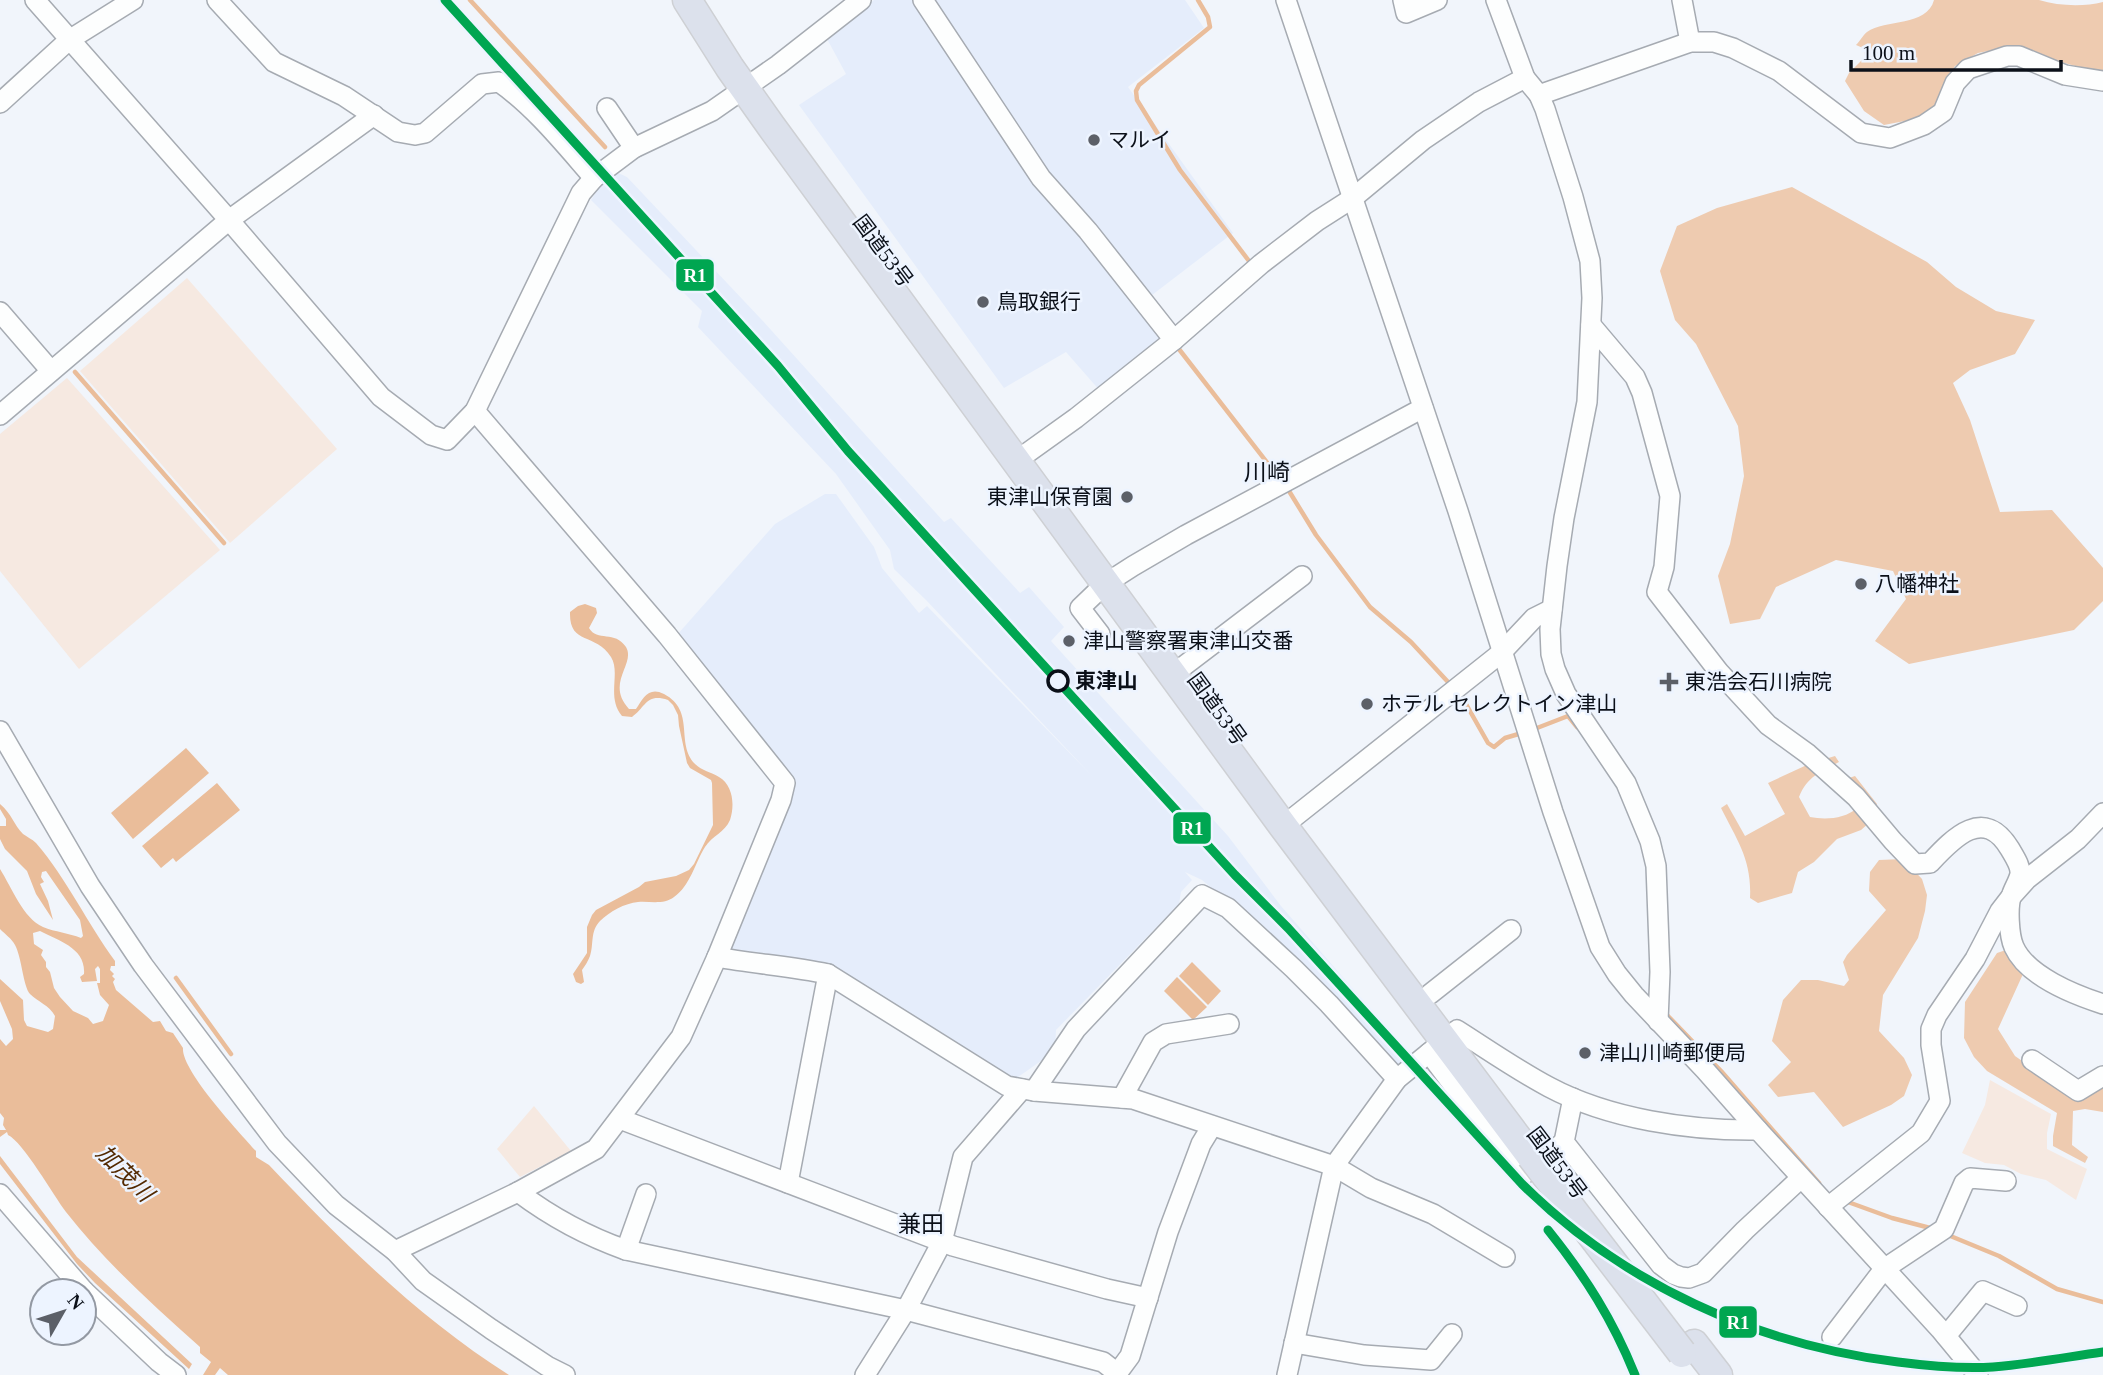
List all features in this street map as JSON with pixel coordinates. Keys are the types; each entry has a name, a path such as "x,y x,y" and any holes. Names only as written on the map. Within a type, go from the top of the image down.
{"highway":[{"name":"国道53号","path":"687,0 1289,821 1443,1041 1546,1148 1692,1357 1718,1375"},
{"name":"国道53号","path":"704,0 743,62 751,84"},
{"name":"国道53号","path":"1289,821 1430,994 1443,1041"}],"street":[{"path":"35,0 381,397 431,435 447,440 475,411 581,194 594,178 634,148 712,111 861,0"},
{"path":"0,103 69,40 133,0"},
{"path":"217,0 274,62 344,96 398,132 415,135 425,133 482,84 499,82 548,127 594,178"},
{"path":"923,0 1041,178 1088,231 1174,340"},
{"path":"1286,0 1458,511 1501,653 1600,947 1617,974 1658,1021 1706,1070 1978,1375"},
{"path":"1403,0 1406,13 1437,0"},
{"path":"1496,0 1525,78 1539,95 1573,197 1590,261 1591,325 1587,402 1564,518 1552,609 1551,654 1560,682 1573,705 1626,783 1650,841 1656,866 1660,972 1658,1021"},
{"path":"1682,0 1690,43"},
{"path":"1539,95 1690,43 1714,42 1779,71 1861,133 1890,138 1924,125 1943,112 1955,83 1968,69 2007,56 2019,56 2065,75 2103,81"},
{"path":"1023,455 1076,418 1174,340 1261,264 1317,221 1353,198 1423,140 1479,102 1525,78"},
{"path":"607,108 634,148"},
{"path":"0,415 229,220 374,115"},
{"path":"0,312 51,371"},
{"path":"1591,325 1635,377 1642,393 1670,496 1664,567 1657,592 1735,690 1768,724 1808,754 1856,797 1914,864 1930,863 1959,835 1971,829 1981,826 1995,831 2007,844 2018,864 2020,874 2010,898 2010,934 2014,948 2022,959 2049,981 2103,1004"},
{"path":"1100,634 1080,608 1112,579 1186,535 1423,408"},
{"path":"395,1251 518,1192 596,1149 681,1037 782,800 785,783 667,635 475,411"},
{"path":"1178,670 1302,576"},
{"path":"1289,821 1501,653 1534,618 1552,609"},
{"path":"0,731 96,896 143,965 277,1143 336,1205 395,1251 423,1281 491,1329 565,1375"},
{"path":"1828,1207 1921,1133 1939,1105 1940,1098 1931,1045 1931,1029 1937,1015 1975,959 2000,911 2010,898 2027,878 2078,839 2103,813"},
{"path":"865,1375 906,1310 942,1242 963,1157 1028,1090 1076,1029 1202,895 1228,908 1294,969 1397,1079"},
{"path":"1430,994 1511,930"},
{"path":"717,957 759,965 803,968 828,974 1007,1086 1133,1099 1334,1166 1371,1188 1433,1214 1505,1257"},
{"path":"788,1182 828,974"},
{"path":"1122,1098 1153,1042 1166,1034 1229,1024"},
{"path":"1287,1375 1334,1166 1397,1079 1443,1041 1573,1098 1613,1111 1687,1127 1723,1131 1758,1130"},
{"path":"2032,1060 2078,1091 2103,1076"},
{"path":"1573,1098 1546,1148 1661,1265 1681,1277 1693,1277 1706,1270 1801,1178"},
{"path":"620,1119 942,1242 1107,1289 1149,1298"},
{"path":"518,1192 607,1244 626,1250 906,1310 1103,1362 1117,1374 1130,1356 1168,1232 1201,1144 1212,1126"},
{"path":"1832,1337 1884,1269 1944,1229 1964,1183 1970,1178 2006,1181"},
{"path":"0,1194 72,1277"},
{"path":"626,1250 646,1194"},
{"path":"1946,1336 1983,1291 2017,1306"},
{"path":"98,1304 176,1375"},
{"path":"1294,1343 1364,1355 1431,1360 1452,1334"}],"shaded area":[{"path":"874,0 1185,0 1204,28 1128,87 1233,233 1139,305 1166,340 1101,392 1066,352 1004,388 799,105 846,74 826,37"},
{"path":"1934,0 2039,0 2071,5 2103,2 2103,70 2086,69 2008,47 1978,53 1955,66 1934,110 1920,118 1884,125 1864,111 1845,81 1865,57 1863,48 1856,45 1866,33 1875,28 1923,15"},
{"path":"616,172 627,177 761,319 944,522 951,518 1020,593 1029,587 1064,627 1051,641 1228,836 1281,906 1413,1058 1398,1071 1266,933 1202,880 1185,872 1192,880 1181,892 1179,904 1056,1030 1055,1051 1014,1080 828,968 726,953 794,779 677,635 775,524 825,494 836,494 874,547 882,568 919,613 927,606 1094,778 894,569 890,550 836,474 698,327 702,311 591,200 600,186"},
{"path":"1792,187 1927,262 1956,287 1996,311 2035,320 2015,354 1970,370 1953,383 1970,420 2000,512 2052,510 2103,568 2103,601 2074,630 1909,664 1875,641 1906,599 1893,571 1836,560 1776,587 1760,619 1730,624 1718,576 1730,544 1744,476 1738,426 1696,344 1675,320 1660,271 1677,226 1717,208"},
{"path":"187,278 337,449 230,543 80,371"},
{"path":"67,378 220,550 79,669 0,571 0,434"},
{"path":"1835,756 1839,762 1810,780 1799,797 1810,817 1828,818 1847,814 1857,808 1844,793 1849,778 1855,776 1877,804 1869,823 1861,830 1837,839 1814,862 1798,872 1792,893 1758,903 1750,898 1746,861 1721,808 1727,804 1745,836 1785,814 1768,783 1809,764"},
{"path":"1903,859 1922,879 1927,895 1925,911 1918,938 1883,995 1879,1031 1904,1058 1912,1075 1904,1096 1891,1105 1843,1127 1814,1092 1778,1097 1768,1085 1791,1062 1772,1041 1783,1000 1801,980 1818,980 1844,986 1849,980 1843,962 1886,910 1869,891 1870,872 1879,860"},
{"path":"2006,950 2023,974 1998,1029 2015,1056 2077,1099 2103,1082 2103,1112 2085,1109 2073,1111 2072,1145 2088,1157 2085,1163 2053,1146 2057,1113 1987,1071 1974,1057 1964,1038 1965,1002 1997,953"},
{"path":"1990,1080 2051,1114 2047,1149 2087,1169 2076,1200 2046,1180 2021,1174 2004,1165 1985,1163 1962,1153 1985,1105"},
{"path":"534,1106 571,1151 520,1177 497,1149"}],"water":[{"path":"585,604 596,608 597,613 589,628 592,632 617,639 626,647 627,660 620,682 622,700 629,709 636,709 647,694 654,691 674,701 683,718 689,756 695,764 724,781 732,796 732,808 728,824 705,847 680,892 666,901 628,904 600,921 593,933 590,956 582,970 584,982 581,984 576,982 573,974 587,953 587,927 596,910 645,882 676,876 689,870 713,825 711,780 690,768 687,763 678,715 673,705 668,700 655,698 632,717 622,716 615,701 615,670 611,657 598,644 578,635 571,623 570,612"},
{"path":"186,748 209,773 133,839 111,813"},
{"path":"217,783 240,810 176,862 173,858 161,868 142,846"},
{"name":"加茂川","path":"0,804 23,834 36,843 67,886 115,961 115,966 111,966 110,970 114,974 112,976 116,990 153,1022 160,1021 166,1031 173,1033 183,1048 191,1071 256,1151 256,1157 269,1165 353,1250 413,1304 509,1375 228,1375 220,1368 215,1375 203,1375 211,1362 200,1353 200,1347 113,1266 66,1212 30,1158 7,1132 0,1137 0,1130 6,1130 3,1125 4,1118 0,1113 0,1039 6,1046 13,1039 12,1029 0,1001 0,979 23,1000 27,1026 48,1032 53,1029 55,1016 30,994 15,945 0,929 0,869 18,902 36,923 52,930 81,938 83,936 80,920 46,871 42,872 44,882 40,884 53,920 36,894 27,871 5,849 0,839 0,826 6,826 6,819","holes":["40,931 70,946 81,958 84,974 80,977 82,982 97,981 95,969 98,966 100,983 97,983 100,995 109,1005 103,1021 93,1024 88,1018 73,1011 60,997 41,955 43,950 34,944 33,933"]},
{"path":"1192,962 1221,991 1208,1005 1179,976"},
{"path":"1177,977 1207,1007 1193,1020 1164,991"},
{"path":"0,1156 77,1257 192,1364 189,1369 98,1286 98,1277 89,1277 77,1264 0,1164"}],"waterway":[{"path":"470,0 605,147"},
{"path":"1198,0 1208,17 1210,27 1139,85 1136,91 1137,100 1180,170 1252,265"},
{"path":"1175,344 1276,474"},
{"path":"75,372 224,543"},
{"path":"1289,491 1316,535 1370,607 1411,642 1448,682"},
{"path":"1462,697 1488,743 1494,747 1505,738 1522,733"},
{"path":"1537,728 1568,716 1577,727"},
{"path":"176,978 231,1054"},
{"path":"1667,1015 1721,1071 1819,1183"},
{"path":"1848,1202 1934,1229"},
{"path":"1948,1235 1999,1256 2057,1289 2103,1302"}],"transit line":[{"name":"R1","path":"445,0 778,366 848,451 1235,875 1288,928 1522,1184 1561,1220 1648,1280 1695,1304 1744,1325 1846,1354 1910,1363 1981,1368 2103,1352"},
{"name":"R1","path":"1548,1230 1597,1299 1635,1375"}],"place":[{"name":"マルイ","path":"1094,140"},
{"name":"鳥取銀行","path":"983,302"},
{"name":"東津山保育園","path":"1127,497"},
{"name":"八幡神社","path":"1861,584"},
{"name":"津山警察署東津山交番","path":"1069,641"},
{"name":"東津山","path":"1058,681"},
{"name":"東浩会石川病院","path":"1669,682"},
{"name":"ホテル セレクトイン津山","path":"1367,704"},
{"name":"津山川崎郵便局","path":"1585,1053"}],"district":[{"name":"川崎","path":"1267,472"},
{"name":"兼田","path":"921,1224"}]}
